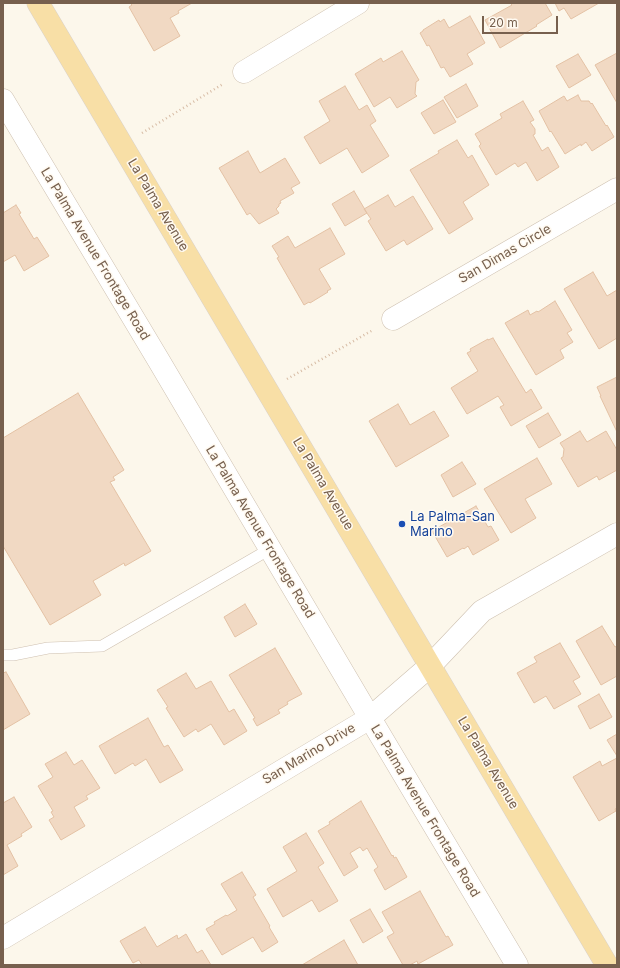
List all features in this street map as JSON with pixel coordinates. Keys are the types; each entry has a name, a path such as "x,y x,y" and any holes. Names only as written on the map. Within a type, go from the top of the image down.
{"main road":[{"name":"La Palma Avenue","path":"38,3 607,965"}],"street":[{"path":"244,72 358,3"},
{"name":"La Palma Avenue Frontage Road","path":"3,100 517,965"},
{"name":"San Dimas Circle","path":"393,319 617,189"},
{"name":"San Marino Drive","path":"3,938 370,718 430,666 482,611 617,534"}],"lane":[{"path":"3,655 13,655 48,648 102,646 270,549"}],"path":[{"path":"122,145 244,72"},
{"path":"267,390 393,319"}],"building":[{"path":"130,3 192,3 178,11 179,13 170,18 180,36 154,51 129,7 132,5"},
{"path":"510,3 545,3 552,15 536,25 537,26 500,48 485,20 512,5"},
{"path":"555,3 599,3 571,19 564,8 559,11"},
{"path":"470,16 485,43 467,54 473,64 450,77 444,67 441,68 429,45 427,46 420,33 439,20 440,22 444,19 449,28"},
{"path":"402,51 419,80 416,82 415,94 417,96 397,108 390,97 374,107 355,74 381,58 383,62"},
{"path":"617,53 617,103 595,65"},
{"path":"578,54 591,75 569,88 556,66"},
{"path":"466,84 478,106 457,118 444,97"},
{"path":"345,86 359,110 367,105 376,121 370,125 389,156 362,173 347,148 320,164 304,137 330,121 319,101"},
{"path":"578,95 581,101 589,101 591,104 592,103 614,137 592,151 586,142 565,154 551,131 550,132 539,111 564,96 567,101"},
{"path":"443,100 456,122 434,134 421,113"},
{"path":"523,101 534,120 530,122 535,129 535,134 533,135 542,151 548,147 559,167 537,181 526,162 518,167 515,163 496,175 479,146 481,144 475,134 502,118 500,114"},
{"path":"457,140 468,158 472,155 489,185 463,202 473,219 449,234 410,170 439,153 438,151"},
{"path":"248,151 260,173 285,158 300,183 291,188 294,193 280,201 281,203 276,209 279,213 259,224 250,213 247,215 219,168"},
{"path":"354,191 367,213 345,226 332,204"},
{"path":"388,195 395,207 413,196 433,229 407,245 404,240 386,251 368,221 371,219 364,209"},
{"path":"16,205 21,213 19,214 34,239 37,237 49,256 24,271 15,255 3,262 3,213"},
{"path":"330,228 345,254 319,269 331,289 310,303 309,302 304,305 277,258 279,257 272,246 288,236 295,248"},
{"path":"593,272 607,296 617,290 617,338 599,349 564,289"},
{"path":"555,301 572,330 567,333 573,342 560,350 564,358 536,375 505,323 528,310 530,315 537,311 538,312"},
{"path":"493,338 526,393 531,389 542,408 511,426 500,407 504,405 498,396 467,414 451,388 478,371 467,353 471,351 470,349 488,339"},
{"path":"617,377 617,432 597,387"},
{"path":"78,393 124,470 113,477 115,480 110,482 151,551 125,566 124,563 93,581 101,595 50,625 3,546 3,438"},
{"path":"398,404 410,425 434,411 449,436 396,467 369,421"},
{"path":"548,413 561,435 539,448 526,426"},
{"path":"580,431 587,442 606,431 617,450 617,470 599,480 597,476 578,487 561,458 563,457 564,449 560,443"},
{"path":"537,458 552,484 525,499 536,518 511,533 484,489"},
{"path":"462,462 476,484 453,497 441,475"},
{"path":"476,506 488,527 491,526 499,540 473,555 468,546 447,557 432,531"},
{"path":"245,604 257,624 235,637 224,617"},
{"path":"602,626 615,647 617,646 617,676 601,685 576,641"},
{"path":"560,643 580,677 573,681 581,694 554,709 546,696 534,703 517,673 537,662 534,657"},
{"path":"275,648 302,694 287,702 288,704 278,710 280,713 257,726 253,719 255,718 229,675"},
{"path":"6,672 30,714 3,730 3,673"},
{"path":"186,673 196,689 211,681 229,712 234,709 247,731 224,745 211,724 198,732 196,729 184,737 157,690"},
{"path":"599,694 612,717 590,729 578,706"},
{"path":"148,718 164,747 168,745 183,770 160,783 146,759 135,766 133,763 115,774 99,746"},
{"path":"617,734 617,756 607,740"},
{"path":"66,752 74,765 82,760 100,788 86,796 88,799 74,807 85,826 61,840 49,820 54,817 51,812 53,811 38,786 53,777 45,764"},
{"path":"617,758 617,808 615,809 616,811 599,821 573,777 600,761 602,766"},
{"path":"14,797 32,827 21,834 22,836 7,845 18,866 3,875 3,803"},
{"path":"361,801 392,856 393,855 394,858 396,857 407,877 385,890 374,870 378,867 367,848 363,851 360,847 350,853 358,867 344,876 318,831"},
{"path":"306,833 324,863 318,867 338,901 319,912 312,900 283,917 267,889 297,871 283,847"},
{"path":"242,872 256,895 253,897 278,942 262,952 253,937 222,955 206,929 215,924 214,922 237,910 221,884"},
{"path":"420,891 446,937 448,936 453,945 418,964 417,961 410,965 403,965 387,937 394,933 382,912"},
{"path":"370,909 383,931 363,943 350,920"},
{"path":"145,927 157,947 177,935 178,939 186,934 197,953 202,950 211,965 142,965 139,960 133,963 120,941"},
{"path":"344,940 358,965 302,965"}],"place":[{"name":"La Palma-San Marino","path":"402,524"}]}
